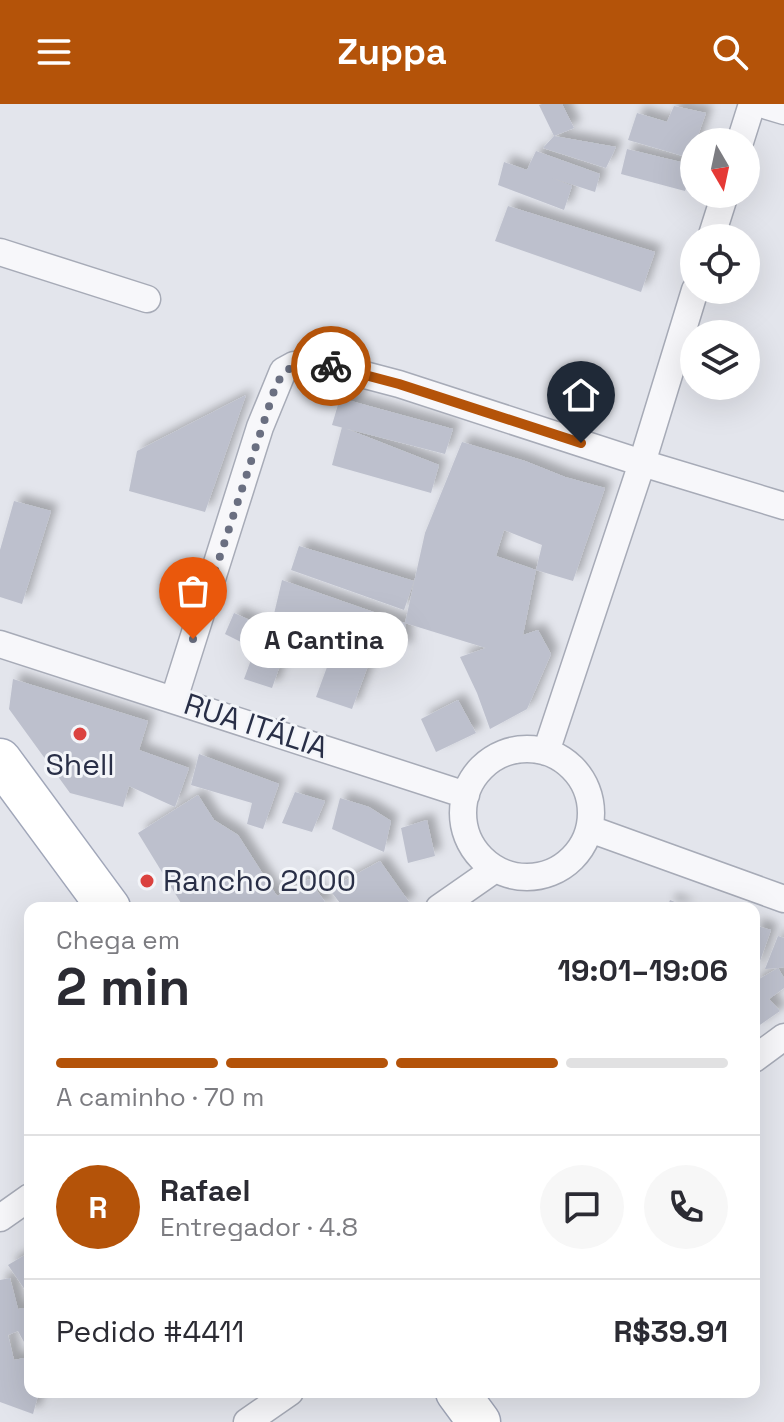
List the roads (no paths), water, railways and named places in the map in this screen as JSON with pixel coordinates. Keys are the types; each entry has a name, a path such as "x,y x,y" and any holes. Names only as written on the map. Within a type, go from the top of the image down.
{"main road":[{"path":"0,760 105,902"},
{"path":"461,1398 479,1422"}],"street":[{"path":"744,128 752,104"},
{"path":"761,104 784,111"},
{"path":"0,252 147,299"},
{"path":"546,752 642,463 691,304"},
{"path":"174,699 276,385 283,371 294,365 323,364 399,384 784,506"},
{"name":"RUA ITÁLIA","path":"2,647 174,699 466,795"},
{"path":"521,750 546,752 571,767 588,791 590,829 582,847 569,862 553,872 524,876 495,869 482,859 468,837 463,812 466,795 483,767 497,757 521,750"},
{"path":"590,829 784,899"},
{"path":"448,902 495,869"},
{"path":"760,1055 784,1037"},
{"path":"0,1218 24,1201"},
{"path":"247,1422 281,1398"}],"place":[{"name":"A Cantina","path":"193,639"},
{"name":"Shell","path":"80,734"},
{"name":"Rancho 2000","path":"147,881"}]}
